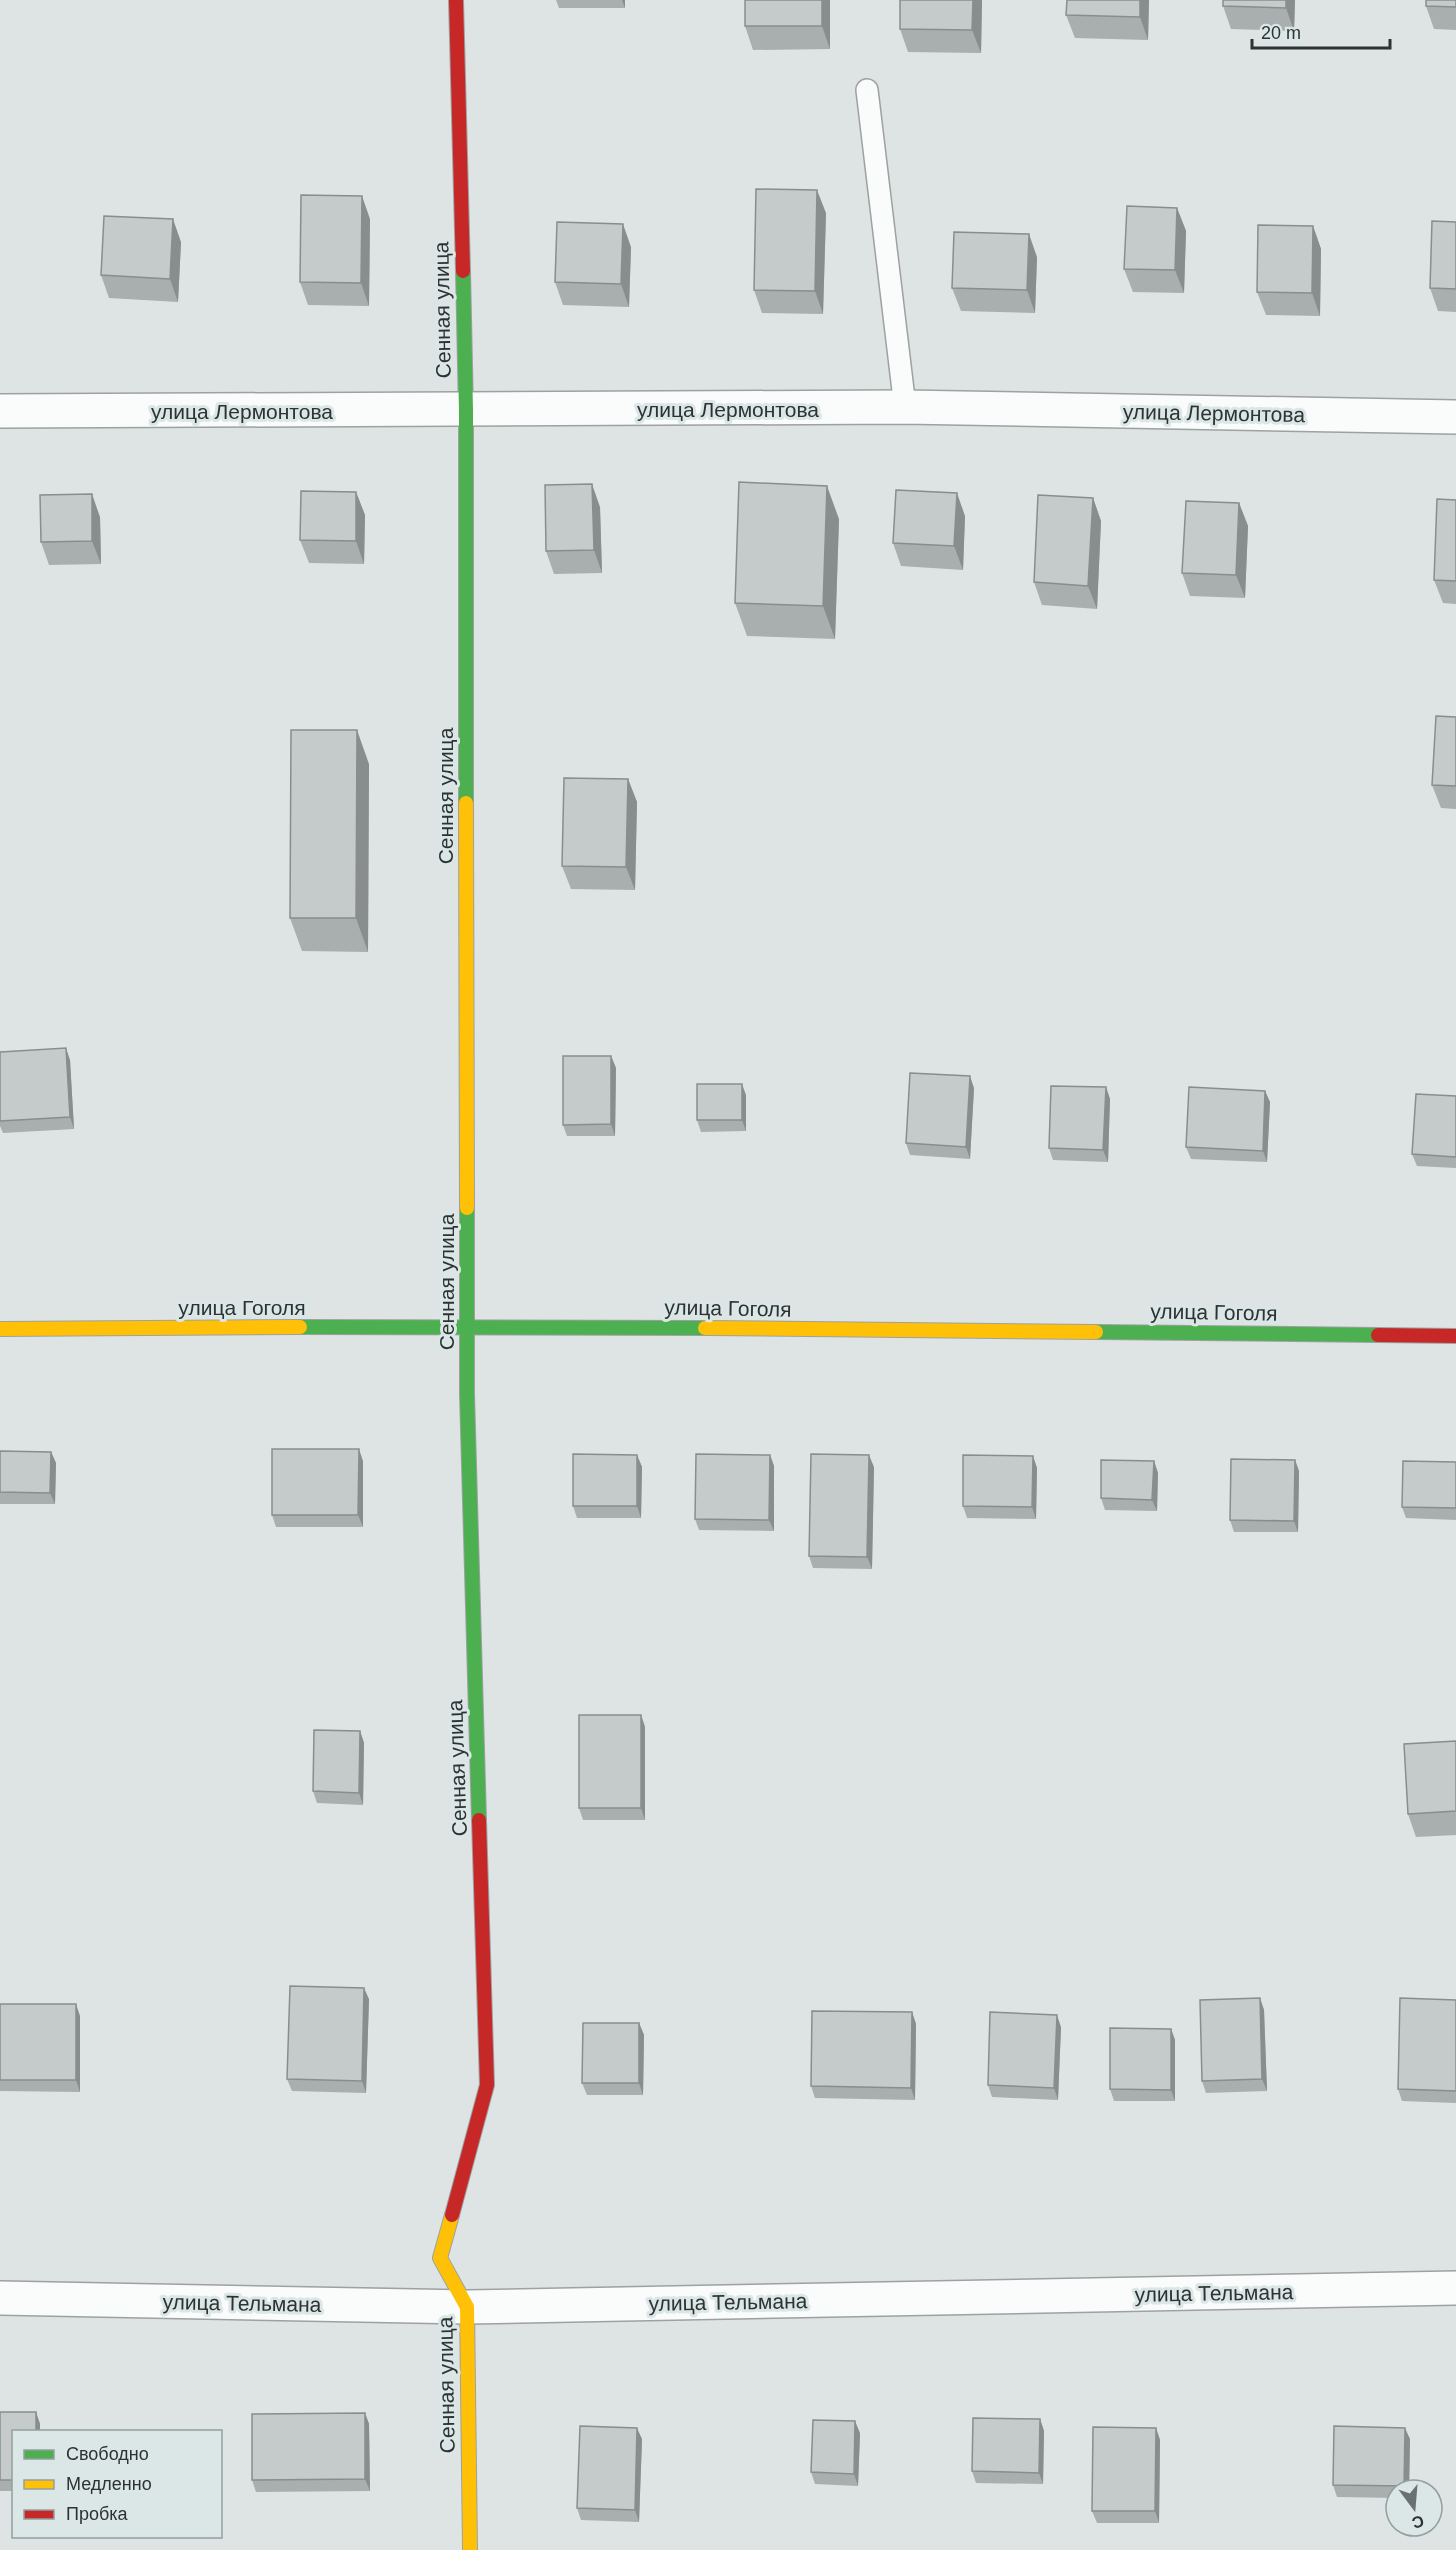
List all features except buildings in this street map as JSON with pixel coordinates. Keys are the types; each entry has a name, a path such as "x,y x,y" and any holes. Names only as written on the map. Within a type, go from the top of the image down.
{"street":[{"name":"Сенная улица","path":"456,0 466,411 467,1418 487,2085 440,2258 467,2307 470,2550"},
{"name":"улица Лермонтова","path":"0,411 466,411 905,407 1456,417"},
{"name":"улица Гоголя","path":"0,1329 467,1326 1456,1336"},
{"name":"улица Тельмана","path":"0,2298 467,2307 1456,2288"}],"lane":[{"path":"867,90 905,407"}],"traffic: fast":[{"path":"463,271 466,411 466,803"},
{"path":"467,1208 467,1394 479,1820"},
{"path":"300,1327 705,1328"},
{"path":"1096,1332 1378,1335"}],"traffic: slow":[{"path":"466,803 467,1208"},
{"path":"0,1329 300,1327"},
{"path":"705,1328 1096,1332"},
{"path":"452,2215 440,2258 467,2307 470,2550"}],"traffic: jam":[{"path":"456,0 463,271"},
{"path":"1378,1335 1456,1336"},
{"path":"452,2215 487,2085 479,1820"}]}
